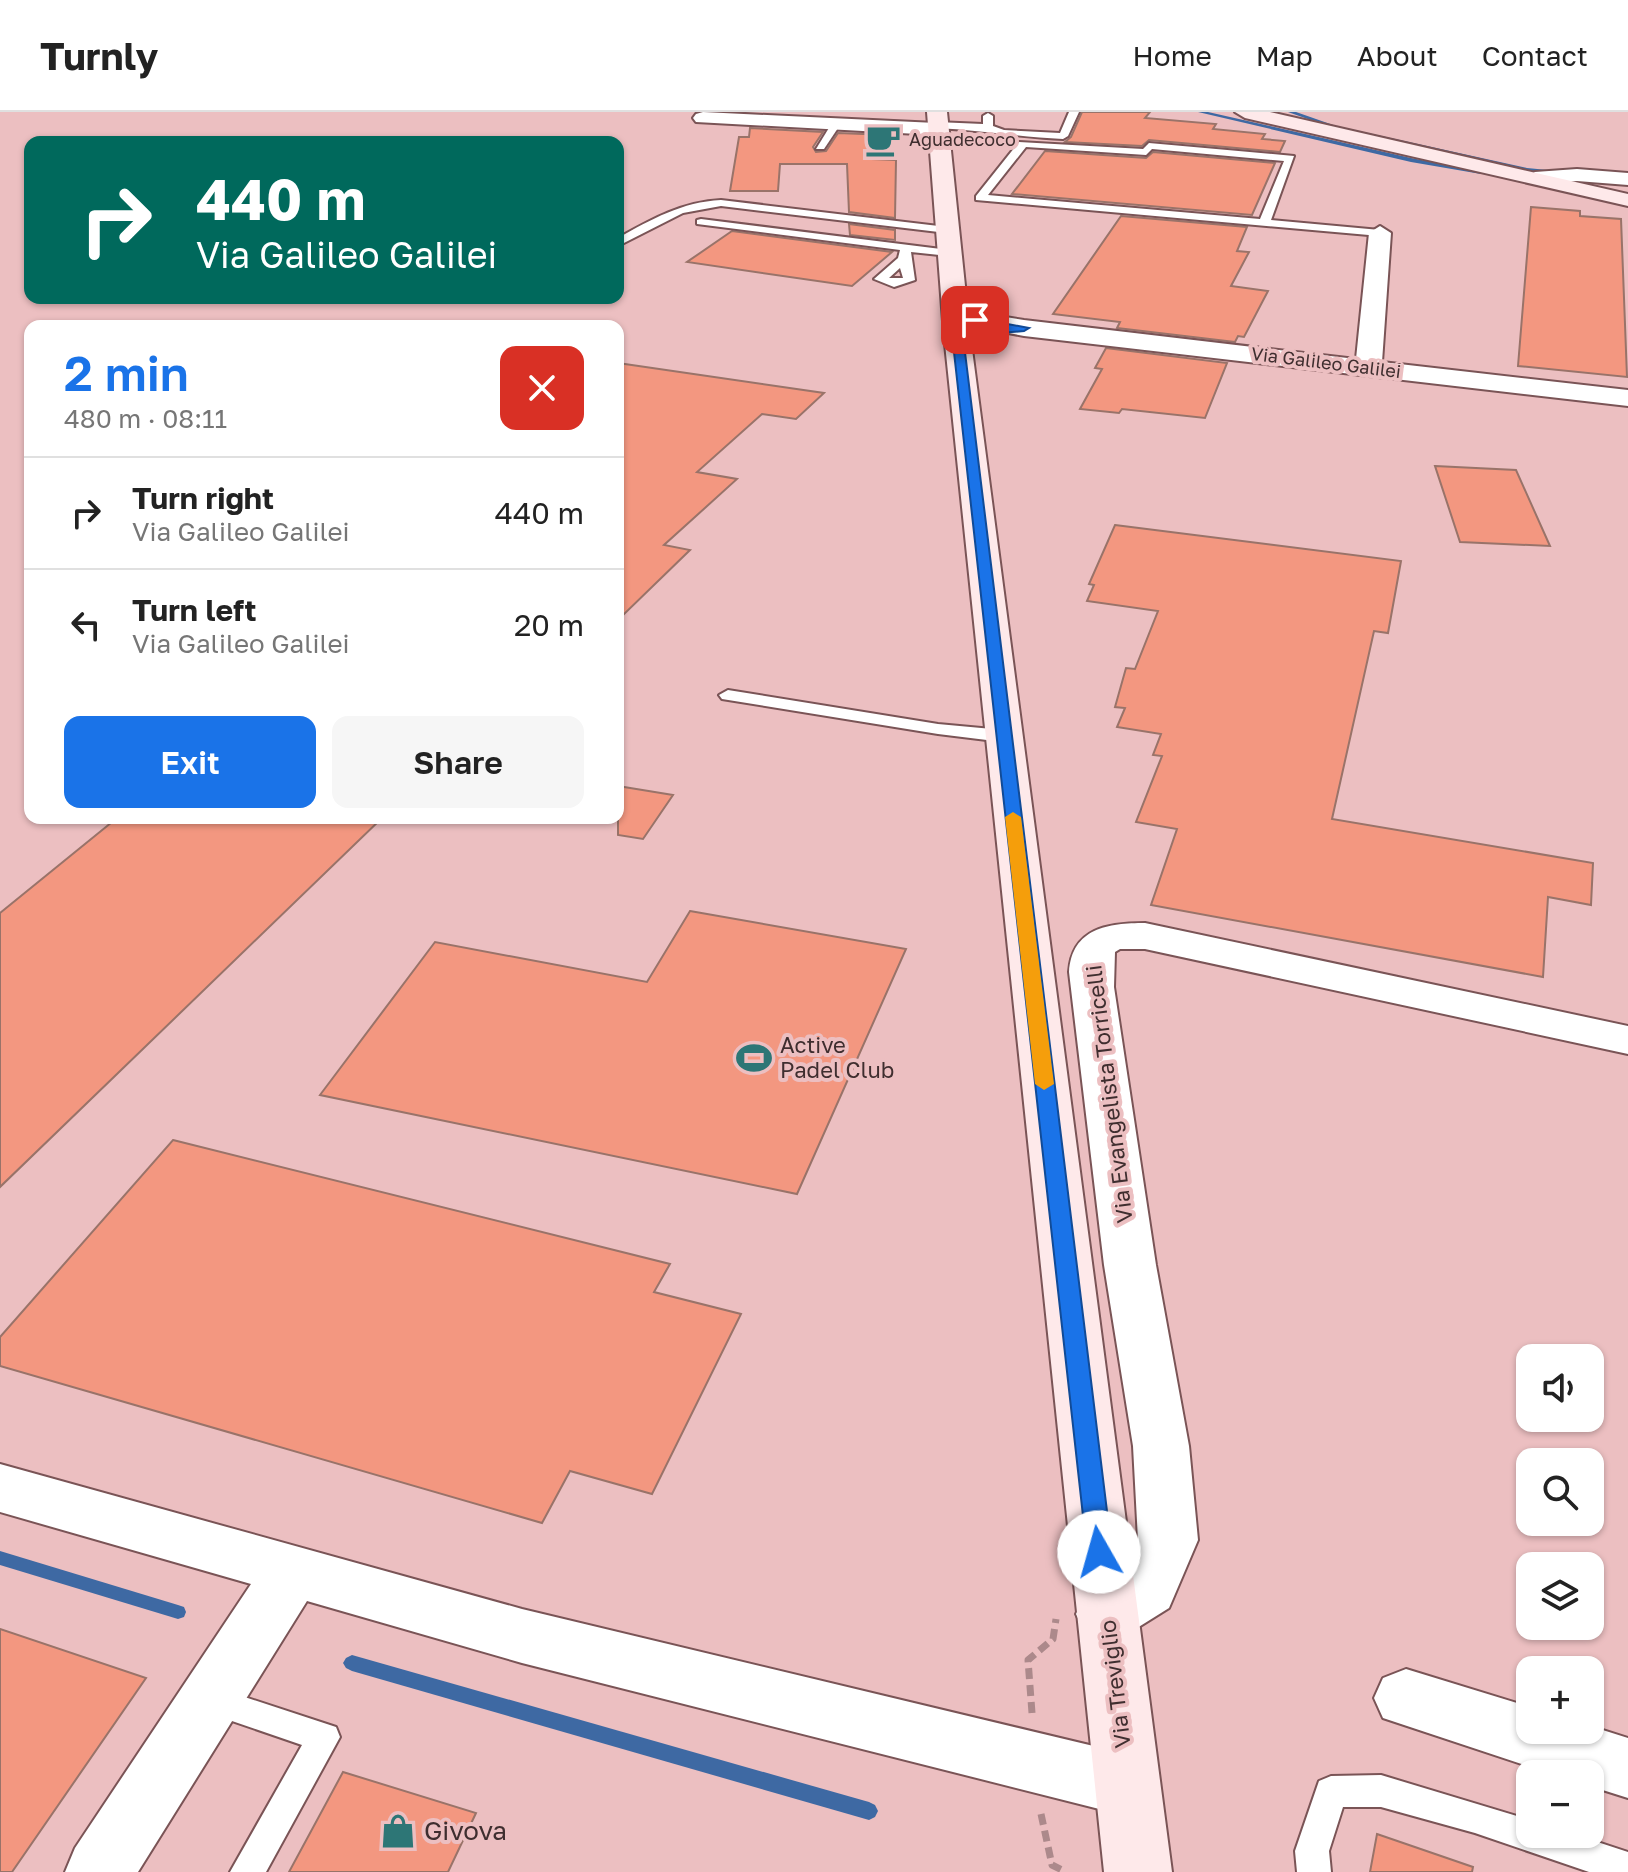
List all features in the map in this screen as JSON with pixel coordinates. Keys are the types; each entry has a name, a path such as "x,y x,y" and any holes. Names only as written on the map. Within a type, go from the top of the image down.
{"street":[{"path":"1245,112 1628,200"},
{"path":"703,118 835,125 936,122"},
{"name":"Via Treviglio","path":"936,122 1003,736 1138,1872"},
{"path":"1535,178 1577,175 1628,179"},
{"path":"1368,368 1380,233"},
{"name":"Via Galileo Galilei","path":"957,325 1024,328 1628,398"},
{"name":"Via Evangelista Torricelli","path":"1107,1614 1147,1590 1168,1540 1161,1446 1130,1265 1089,961 1096,945 1114,937 1129,935 1162,940 1628,1040"},
{"path":"0,1488 536,1640 1127,1785"},
{"path":"99,1872 293,1571"},
{"path":"1406,1698 1628,1768"}],"lane":[{"path":"936,122 988,122 1002,133 1063,136 1074,112"},
{"path":"820,147 835,125"},
{"path":"1264,223 1290,158 1149,146 1146,152 1023,144 980,198 1264,223 1380,233"},
{"path":"624,240 681,207 721,203 948,242"},
{"path":"701,222 905,254 948,242"},
{"path":"728,695 938,729 1003,736"},
{"path":"210,1699 324,1737 247,1872"},
{"path":"1314,1872 1312,1851 1331,1792 1381,1791 1475,1817 1628,1869"}],"path":[{"path":"1043,1834 1052,1865 1066,1872"}],"building":[{"path":"1082,112 1150,112 1145,118 1216,124 1213,129 1265,134 1262,139 1285,141 1280,152 1149,140 1142,146 1065,142 1071,137"},
{"path":"750,128 823,132 813,147 816,152 826,151 838,133 888,135 873,159 896,160 895,218 849,212 847,164 780,164 778,191 730,191 739,137 749,137"},
{"path":"1045,151 1146,158 1153,152 1275,163 1252,215 1012,194"},
{"path":"1531,207 1580,211 1580,216 1621,219 1627,377 1518,366"},
{"path":"1121,216 1247,227 1237,251 1249,252 1231,286 1268,291 1244,337 1238,336 1235,342 1117,328 1120,322 1053,314"},
{"path":"849,224 895,230 895,240 850,235"},
{"path":"732,231 892,252 852,286 687,262"},
{"path":"1106,348 1227,363 1205,418 1122,409 1119,413 1080,409 1102,369 1095,368"},
{"path":"624,364 824,393 796,419 762,414 697,472 737,479 664,545 690,550 624,614"},
{"path":"1435,466 1516,470 1550,546 1460,542"},
{"path":"1115,525 1401,561 1388,633 1374,631 1332,819 1593,863 1591,905 1548,897 1543,977 1151,905 1177,829 1136,822 1162,756 1153,755 1161,734 1117,727 1125,708 1115,707 1126,668 1135,669 1158,611 1087,601 1094,585 1089,584"},
{"path":"624,787 673,795 643,839 618,835 618,824 624,824"},
{"path":"110,824 376,824 0,1187 0,913"},
{"path":"690,911 906,949 797,1194 320,1095 435,942 647,982"},
{"path":"173,1140 670,1264 654,1292 741,1314 652,1494 570,1471 542,1523 0,1366 0,1337"},
{"path":"0,1629 146,1678 12,1872 0,1872"},
{"path":"343,1772 476,1813 448,1872 289,1872"},
{"path":"1377,1834 1473,1867 1472,1872 1370,1872"}],"waterway":[{"path":"1201,112 1411,160 1481,172"},
{"path":"1291,112 1335,127 1527,170 1565,172"},
{"path":"0,1558 178,1612"},
{"path":"352,1663 869,1811"}],"slow traffic":[{"path":"1013,817 1044,1084"}],"place":[{"name":"Aguadecoco","path":"883,140"},
{"name":"Active Padel Club","path":"754,1058"},
{"name":"Givova","path":"398,1831"}],"route":[{"path":"975,320 1024,328 957,334 1099,1552"}]}
